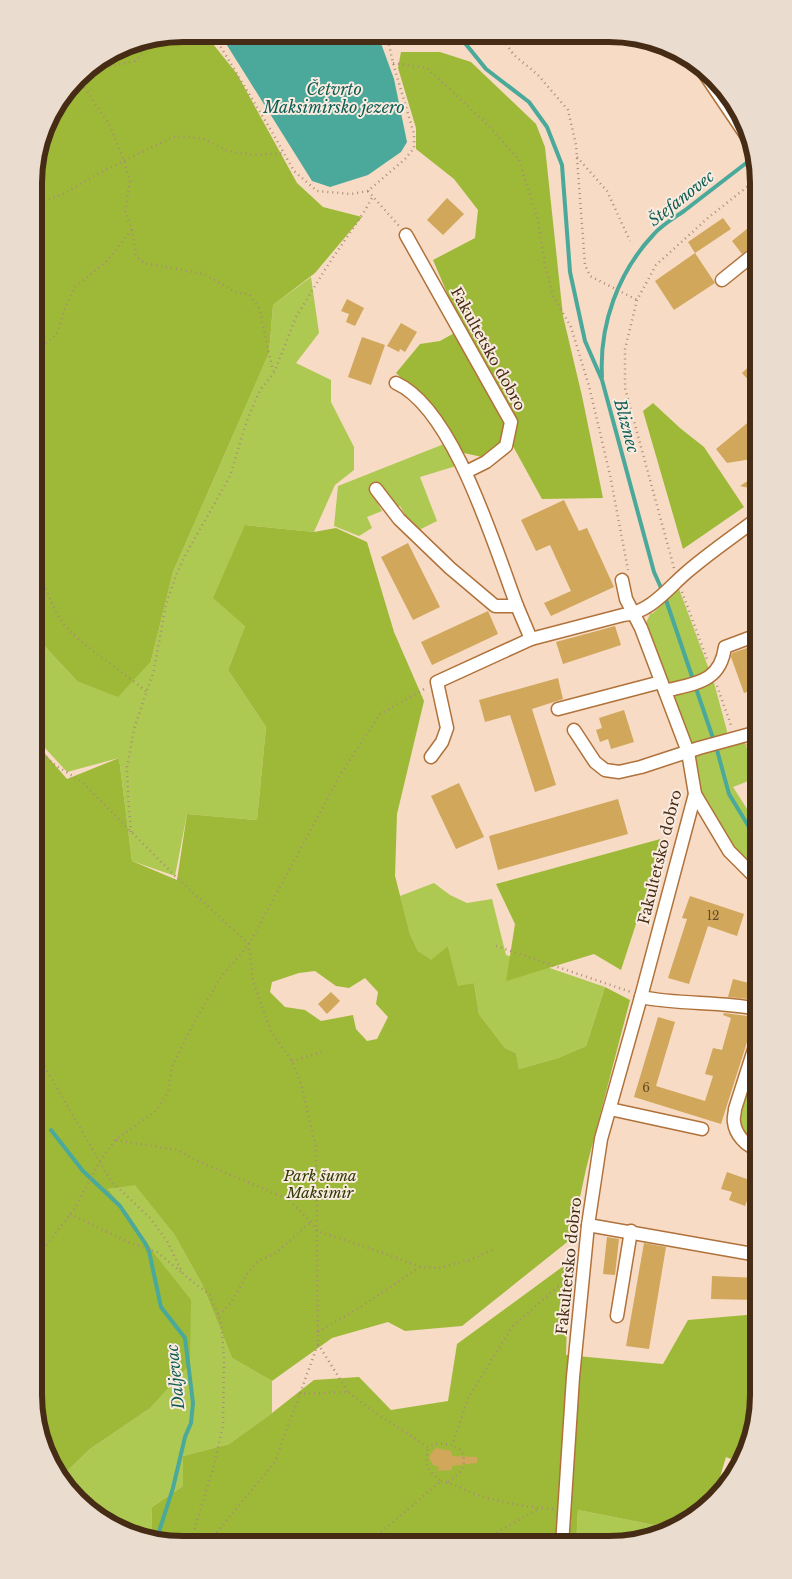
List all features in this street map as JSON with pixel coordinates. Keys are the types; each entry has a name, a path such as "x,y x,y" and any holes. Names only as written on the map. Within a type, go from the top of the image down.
{"street":[{"name":"Fakultetsko dobro","path":"406,235 511,422 506,446 486,462 466,472"},
{"path":"722,280 750,257"},
{"path":"396,383 403,386 421,402 439,424 466,472 531,639"},
{"path":"376,489 399,519 450,568 495,606 517,606"},
{"path":"431,757 442,742 447,728 437,682 531,639 623,615 634,614 651,604 750,525"},
{"name":"Fakultetsko dobro","path":"563,1536 573,1378 588,1225 601,1139 695,794 694,750 663,686 626,599 622,580"},
{"path":"558,708 663,686 685,686 708,678 717,672 724,659 725,647 749,638"},
{"path":"574,730 595,762 605,770 619,772 750,734"},
{"path":"695,794 728,851 749,872"},
{"path":"641,997 662,1001 730,1004 749,1007"},
{"path":"749,1064 733,1121 737,1132 749,1145"},
{"path":"610,1109 702,1129"},
{"path":"588,1225 749,1254"},
{"path":"617,1316 631,1232"}],"path":[{"path":"218,43 294,171 317,191 351,194 368,191 405,159 414,148 414,134 389,43"},
{"path":"505,43 514,55 538,74 568,110 576,156 585,265 590,276 638,300"},
{"path":"103,67 135,61 148,47"},
{"path":"393,63 427,68 488,125 519,160 538,220 545,265 553,296 571,327 589,386 610,476 628,572 622,580"},
{"path":"83,85 110,126 124,161 130,182 125,212 132,228 136,256 144,263 204,274 237,293 249,294 259,308 274,373"},
{"path":"43,202 175,136 204,139 226,150 238,153 258,155 284,153"},
{"path":"576,156 607,191 630,241"},
{"path":"731,740 675,584 625,388 625,349 638,300 656,265 709,217 750,185"},
{"path":"368,191 406,235"},
{"path":"131,832 128,768 134,729 156,661 166,604 177,573 190,546 230,476 246,423 260,390 274,373 296,317 373,196"},
{"path":"43,346 57,333 66,305 75,287 108,260 132,228"},
{"path":"43,579 51,602 70,631 146,692"},
{"path":"42,1250 70,1214 100,1161 115,1140 156,1111 168,1092 172,1067 192,1026 221,977 249,944 342,772 380,714 437,682"},
{"path":"43,753 52,763 82,782 175,876 249,944 253,981 271,1032 292,1061 302,1087 316,1148 318,1344 275,1462 214,1536"},
{"path":"496,946 620,988 641,997"},
{"path":"292,1061 322,1052"},
{"path":"42,1063 111,1181 150,1218 167,1241 183,1274"},
{"path":"115,1140 177,1150 200,1162 288,1199 311,1222 317,1231 420,1267 438,1268 470,1260 494,1249"},
{"path":"70,1214 144,1248 153,1250 170,1261 210,1295 221,1321 224,1358 223,1425 214,1465 202,1497 192,1536"},
{"path":"218,1314 230,1302 243,1280 256,1264 274,1254 311,1222"},
{"path":"318,1332 359,1308 420,1267"},
{"path":"452,1445 469,1396 512,1327 564,1281 584,1272"},
{"path":"318,1344 348,1392 428,1447"},
{"path":"299,1394 348,1392"},
{"path":"428,1447 439,1443 452,1445 462,1451 465,1460 463,1470 448,1482"},
{"path":"428,1447 425,1461 430,1473 441,1481 448,1482 484,1497 528,1507 564,1510"},
{"path":"376,1536 441,1481"},
{"path":"491,1536 539,1508"}],"green space":[{"path":"212,43 237,74 297,183 323,207 362,217 315,273 273,305 269,353 173,572 151,661 118,697 77,681 43,644 43,175 47,147 53,130 66,105 84,84 105,66 130,53 156,45"},
{"path":"401,52 440,52 471,62 536,124 545,147 563,316 603,498 542,499 509,439 491,459 464,453 433,408 396,373 420,344 440,341 458,331 456,314 433,260 475,238 478,210 454,179 416,149 416,128 398,68"},
{"path":"311,277 319,333 296,363 331,380 331,402 354,447 354,470 335,485 314,532 245,525 245,626 228,670 266,727 257,820 187,814 175,876 132,861 119,758 67,772 43,745 43,644 77,681 151,661 173,572 269,353 273,305"},
{"path":"653,403 704,447 744,507 683,549 643,411"},
{"path":"444,444 456,466 420,477 437,521 415,532 400,506 393,508 381,484 370,488 382,511 367,517 372,528 359,536 334,526 338,486"},
{"name":"Park šuma Maksimir","path":"245,525 314,532 336,528 367,542 394,632 424,701 397,814 395,876 410,934 418,951 431,960 448,946 458,986 474,983 479,1014 505,1048 516,1053 519,1069 558,1058 586,1046 605,987 630,1000 586,1169 571,1239 462,1326 405,1331 388,1322 332,1338 272,1381 232,1358 202,1284 174,1234 135,1185 108,1189 128,1213 157,1257 191,1300 190,1364 149,1409 90,1449 65,1473 50,1441 45,1423 42,1395 43,751 67,779 119,758 132,861 177,880 187,814 257,820 266,727 228,670 245,626 213,598","holes":["315,971 336,986 349,988 365,978 378,992 376,1004 388,1017 377,1039 367,1041 356,1029 353,1015 321,1021 305,1010 285,1007 270,992 272,982 299,973"]},
{"path":"679,589 710,672 669,686 646,623 651,612 652,614"},
{"path":"713,679 727,731 726,736 697,742 691,746 672,693"},
{"path":"744,739 750,757 750,781 733,787 749,813 749,869 737,857 700,794 701,789 694,757"},
{"path":"664,838 621,970 594,954 506,981 515,924 496,884"},
{"path":"434,883 450,895 467,903 492,899 506,955 605,987 586,1046 558,1058 519,1069 516,1053 505,1048 479,1014 474,983 458,987 448,946 431,961 418,951 410,934 400,896"},
{"path":"749,1085 749,1139 745,1136 738,1118"},
{"path":"135,1184 174,1234 202,1284 232,1358 272,1381 272,1413 229,1444 183,1456 183,1486 152,1507 151,1533 121,1522 105,1513 78,1488 65,1473 90,1449 149,1409 157,1257 128,1213 108,1189"},
{"path":"569,1262 566,1355 663,1364 688,1320 749,1315 749,1404 747,1423 742,1441 734,1460 726,1457 718,1483 708,1495 679,1518 660,1526 578,1510 577,1536 184,1536 151,1533 152,1507 183,1486 183,1456 229,1444 314,1380 359,1377 391,1410 448,1401 457,1344"},
{"path":"578,1510 660,1526 645,1532 627,1535 577,1536"}],"water":[{"name":"Četvrto Maksimirsko jezero","path":"226,43 381,43 394,79 407,142 401,152 368,175 330,187 312,181"}],"building":[{"path":"447,198 464,214 443,235 427,220"},
{"path":"723,218 731,229 695,253 688,242"},
{"path":"750,226 750,248 742,254 732,241"},
{"path":"695,253 715,283 674,310 655,281"},
{"path":"347,299 364,308 355,326 346,322 349,314 341,311"},
{"path":"401,323 417,332 405,352 400,349 399,352 387,346"},
{"path":"362,337 385,345 371,385 348,377"},
{"path":"750,366 750,382 742,373"},
{"path":"750,421 750,459 727,463 716,449"},
{"path":"750,479 750,488 740,486"},
{"path":"564,500 579,531 587,528 614,587 551,616 544,603 571,591 550,545 536,551 521,520"},
{"path":"408,543 440,607 413,620 381,557"},
{"path":"488,611 498,634 432,665 421,642"},
{"path":"615,626 621,645 563,664 556,642"},
{"path":"750,647 750,691 744,693 731,657 732,653"},
{"path":"558,678 563,699 532,709 556,785 535,792 510,715 485,722 479,700"},
{"path":"624,710 634,742 611,749 608,739 600,742 596,730 602,728 599,718"},
{"path":"750,743 750,754 746,744"},
{"path":"459,783 484,837 456,849 431,796"},
{"path":"618,799 628,834 498,870 489,836"},
{"path":"690,896 744,914 737,936 708,926 689,984 668,978 687,919 682,918"},
{"path":"733,979 749,983 748,999 728,997"},
{"path":"331,992 340,1001 327,1014 318,1004"},
{"path":"724,1013 749,1016 749,1035 721,1124 634,1097 658,1017 675,1022 656,1086 705,1101 713,1076 705,1074 713,1048 722,1050 731,1018 723,1015"},
{"path":"727,1172 749,1180 749,1198 745,1206 729,1200 732,1192 721,1189"},
{"path":"607,1237 619,1239 615,1275 603,1274"},
{"path":"644,1243 666,1247 649,1349 626,1346"},
{"path":"712,1276 749,1278 749,1300 711,1299"},
{"path":"436,1448 451,1451 452,1456 477,1457 477,1463 452,1466 452,1470 438,1471 439,1467 433,1465 429,1458"}],"waterway":[{"name":"Bliznec","path":"465,43 486,69 529,102 547,127 562,165 570,272 585,341 602,380 654,572 662,590"},
{"name":"Štefanovec","path":"602,377 602,357 608,319 613,300 630,265 654,234 748,162"},
{"name":"Bliznec","path":"665,597 717,750 729,794 749,828"},
{"name":"Daljevac","path":"51,1130 83,1171 120,1206 145,1243 149,1251 161,1307 185,1338 193,1403 191,1423 185,1437 173,1488 158,1534"}]}
